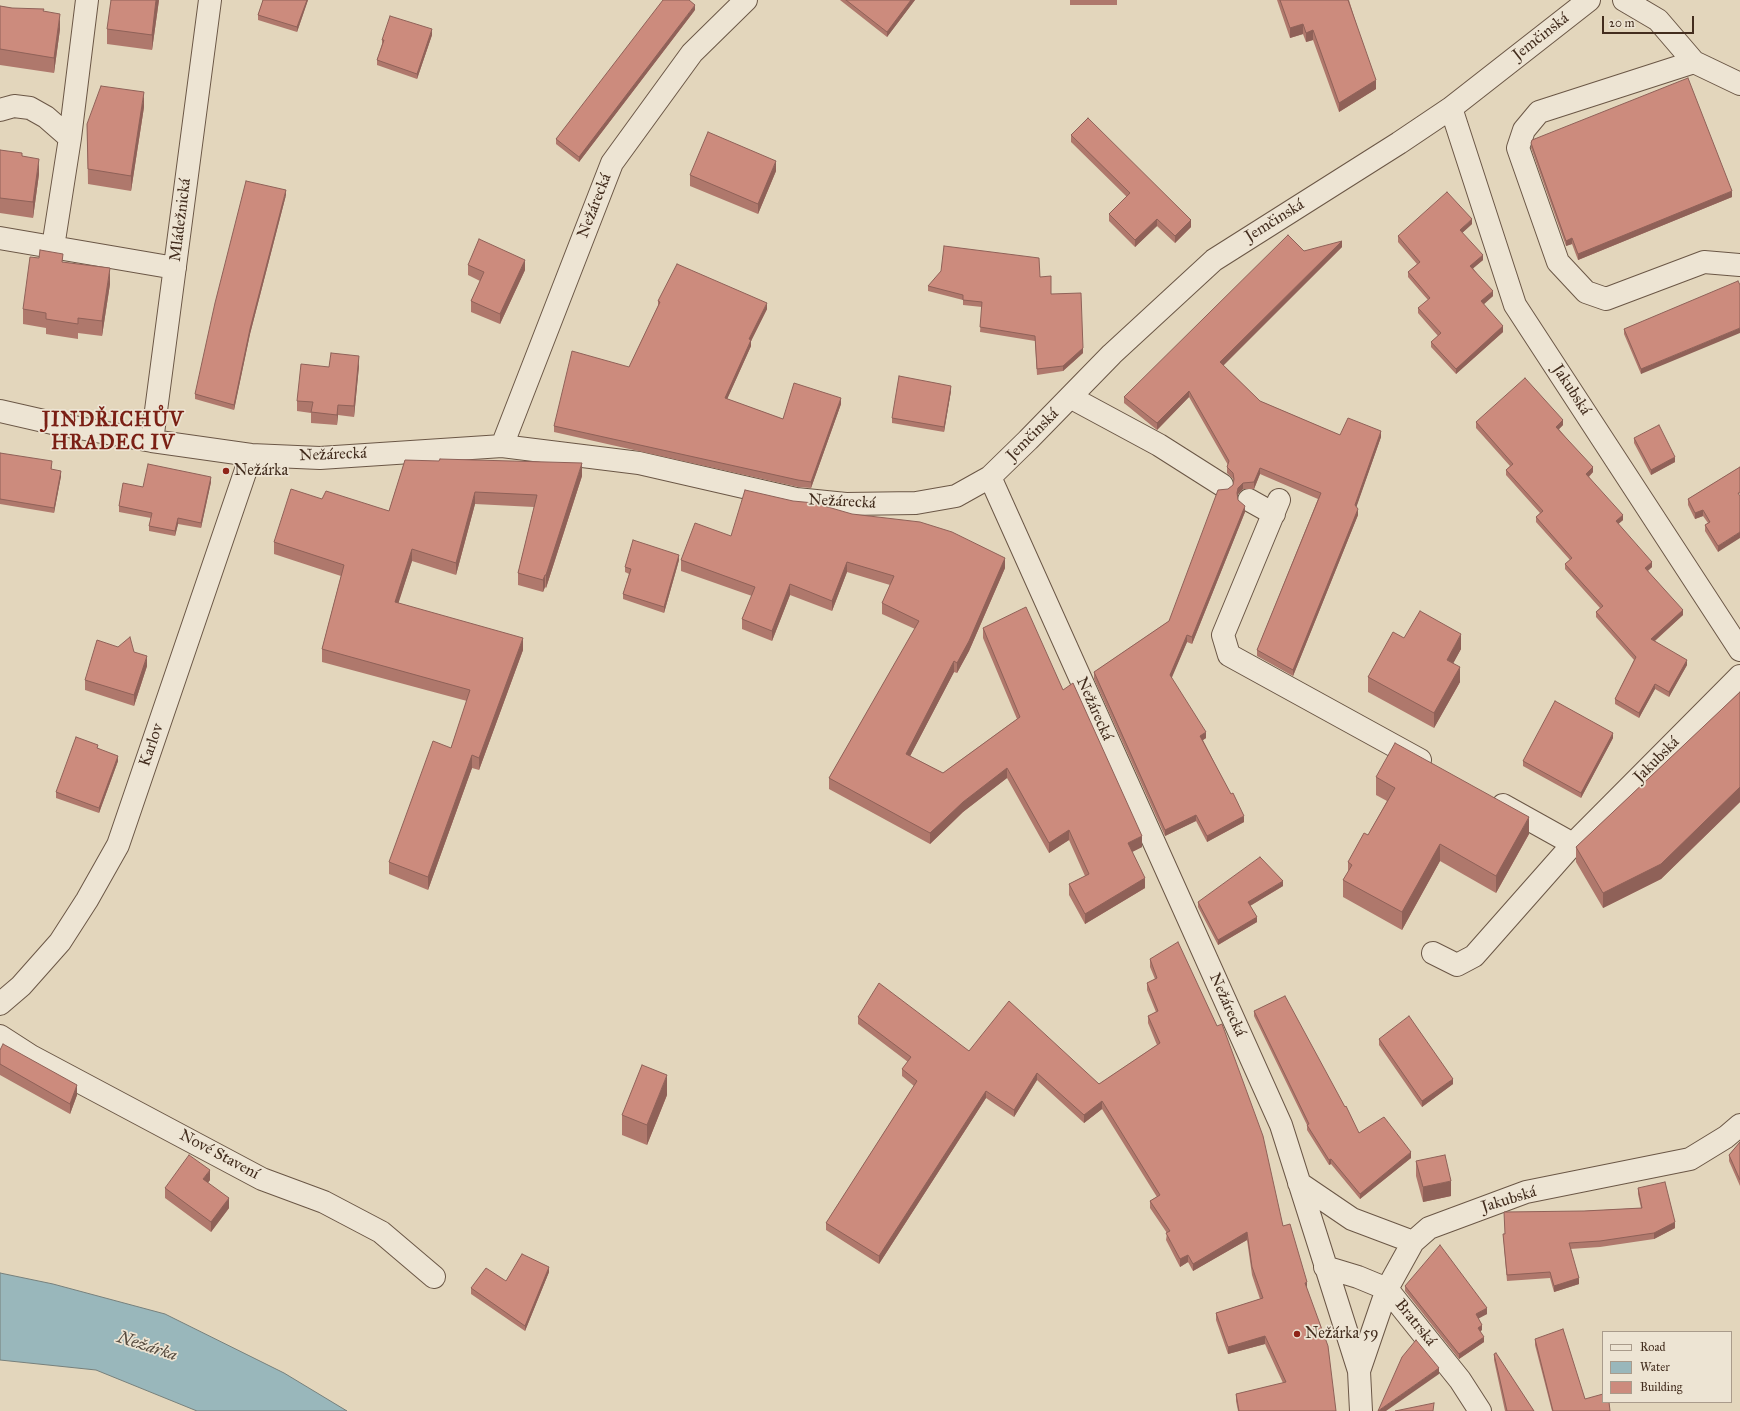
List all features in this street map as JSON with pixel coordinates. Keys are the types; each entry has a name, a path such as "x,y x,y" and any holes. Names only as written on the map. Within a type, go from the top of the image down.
{"street":[{"path":"53,247 70,138 87,0"},
{"name":"Mládežnická","path":"152,441 210,0"},
{"name":"Nežárecká","path":"502,446 612,163 692,53 746,0"},
{"name":"Jemčinská","path":"990,477 1112,354 1214,260 1399,144 1451,108 1589,0"},
{"path":"1624,0 1658,20 1694,62 1740,84"},
{"path":"1694,62 1539,112 1524,130 1518,148 1558,262 1586,292 1606,299 1704,262 1740,265"},
{"path":"0,110 14,106 30,108 46,116 70,138"},
{"name":"Jakubská","path":"1451,108 1515,305 1740,650"},
{"path":"0,238 175,268"},
{"path":"1070,398 1159,445 1222,485"},
{"name":"Nežárecká","path":"0,411 57,424 152,441 251,456 320,458 502,446 639,463 796,499 846,504 916,503 956,496 990,477 1282,1125 1299,1184 1359,1371 1361,1411"},
{"name":"Karlov","path":"0,1004 21,986 60,942 87,900 118,845 251,456"},
{"path":"1249,500 1276,507 1223,635 1229,655 1436,769"},
{"name":"Jakubská","path":"1433,953 1457,965 1474,956 1573,844 1740,676"},
{"path":"1484,795 1573,844"},
{"name":"Nové Stavení","path":"0,1036 31,1056 262,1179 324,1202 381,1232 434,1277"},
{"name":"Jakubská","path":"1359,1371 1387,1289 1413,1242 1428,1228 1526,1192 1690,1159 1726,1137 1740,1125"},
{"path":"1299,1184 1352,1219 1413,1242"},
{"name":"Bratrská","path":"1325,1267 1358,1277 1387,1289 1460,1380 1480,1411"}],"water":[{"path":"0,1273 53,1284 165,1314 284,1373 347,1411 197,1411 96,1370 0,1360"}],"building":[{"path":"111,0 156,0 152,35 107,29"},
{"path":"263,0 307,0 297,27 258,15"},
{"path":"663,0 689,0 695,5 579,157 556,139"},
{"path":"846,0 911,0 887,32"},
{"path":"1280,0 1348,0 1376,80 1339,103 1313,30 1306,33 1303,24 1290,28"},
{"path":"0,6 44,9 43,11 60,14 54,58 0,49"},
{"path":"390,16 432,29 417,74 377,60"},
{"path":"1688,78 1732,191 1578,254 1572,238 1566,241 1531,143 1532,140"},
{"path":"101,86 144,92 131,176 88,169 87,124"},
{"path":"1088,118 1191,220 1175,236 1157,219 1135,240 1109,214 1130,193 1071,135"},
{"path":"708,132 776,161 758,204 690,175"},
{"path":"0,150 22,153 22,156 39,159 33,202 0,198"},
{"path":"246,181 286,190 250,329 234,405 195,394 215,303"},
{"path":"1447,192 1472,219 1460,230 1483,255 1470,266 1493,291 1481,301 1503,326 1456,369 1431,342 1441,333 1418,308 1430,298 1408,272 1420,262 1398,236"},
{"path":"1288,235 1304,251 1342,241 1220,362 1260,401 1340,435 1348,418 1381,431 1355,505 1358,509 1293,670 1257,650 1321,493 1260,468 1254,482 1243,483 1238,488 1238,500 1245,506 1192,637 1187,635 1170,675 1206,732 1200,736 1231,794 1233,793 1244,816 1207,836 1196,815 1165,830 1094,672 1169,621 1218,490 1228,489 1233,485 1234,479 1233,473 1227,467 1229,461 1189,391 1157,423 1124,397"},
{"path":"479,239 525,260 500,314 471,301 484,272 468,265"},
{"path":"944,246 1039,258 1040,277 1051,276 1051,294 1081,293 1083,348 1063,366 1037,369 1035,336 980,327 982,302 963,300 963,295 928,286 941,271"},
{"path":"40,250 63,254 62,262 110,268 102,321 78,318 78,324 46,319 46,313 23,309 30,257 39,258"},
{"path":"677,264 767,303 749,339 751,340 725,398 783,419 794,383 841,398 811,482 554,426 572,351 629,367 660,302 658,301"},
{"path":"1738,281 1740,285 1740,328 1641,369 1624,329"},
{"path":"331,353 359,356 354,406 338,405 337,415 311,412 313,402 297,401 301,364 329,367"},
{"path":"899,376 951,386 944,427 892,418"},
{"path":"1525,378 1563,420 1556,427 1593,467 1586,474 1623,515 1616,521 1652,562 1645,568 1683,610 1651,639 1687,660 1669,692 1655,684 1639,713 1615,699 1636,657 1596,612 1603,606 1565,564 1572,558 1536,517 1543,511 1506,470 1513,464 1476,422"},
{"path":"1659,425 1675,457 1651,470 1634,438"},
{"path":"0,453 52,461 51,469 61,471 54,508 0,499"},
{"path":"440,459 582,463 546,575 543,580 518,573 537,495 475,492 456,563 412,549 395,602 523,638 479,758 472,755 428,877 389,862 433,741 451,748 470,690 322,649 344,565 274,542 291,489 322,499 326,491 389,511 405,460 439,461"},
{"path":"148,464 211,477 201,523 178,518 175,531 149,526 152,513 119,506 123,483 143,487"},
{"path":"1740,467 1740,493 1738,493 1740,496 1740,532 1718,546 1705,525 1710,522 1703,510 1695,513 1688,499"},
{"path":"745,490 793,501 814,503 852,514 920,522 952,532 1005,558 969,641 957,663 954,661 906,754 943,773 1020,717 983,628 1026,607 1063,690 1073,683 1142,836 1128,843 1145,878 1085,914 1069,884 1089,874 1069,830 1049,843 1007,768 963,802 930,833 829,778 919,621 882,603 894,576 847,562 832,601 790,584 772,631 742,619 755,587 681,560 695,523 731,536"},
{"path":"633,540 679,555 664,607 623,594 631,569 625,567"},
{"path":"1420,611 1461,634 1447,660 1460,667 1434,713 1368,677 1393,632 1404,638"},
{"path":"130,637 134,652 147,656 134,695 85,680 97,640 118,647"},
{"path":"1740,692 1740,787 1661,864 1603,893 1576,847"},
{"path":"1555,701 1613,733 1581,793 1523,761"},
{"path":"76,737 98,745 97,748 118,756 99,808 56,792"},
{"path":"1395,743 1529,817 1496,876 1440,844 1402,912 1343,880 1352,865 1348,862 1364,833 1368,835 1395,788 1376,777"},
{"path":"1260,857 1283,881 1248,902 1257,917 1218,940 1198,902"},
{"path":"1178,942 1217,1026 1222,1024 1263,1136 1283,1226 1290,1224 1307,1282 1305,1283 1328,1346 1336,1411 1239,1411 1236,1394 1286,1382 1265,1336 1228,1347 1216,1313 1263,1298 1252,1267 1247,1232 1193,1264 1188,1255 1180,1259 1166,1233 1170,1231 1150,1201 1160,1195 1102,1101 1084,1115 1037,1073 1014,1110 986,1091 879,1256 826,1223 917,1081 902,1069 911,1057 858,1017 879,983 969,1051 1009,1001 1099,1084 1160,1043 1148,1016 1158,1011 1147,983 1157,978 1150,959"},
{"path":"1285,996 1345,1107 1346,1106 1359,1133 1384,1117 1411,1152 1360,1194 1331,1159 1329,1160 1307,1125 1309,1124 1254,1011"},
{"path":"1409,1016 1453,1079 1422,1101 1379,1039"},
{"path":"3,1044 77,1085 70,1104 0,1064 0,1050"},
{"path":"642,1065 667,1075 647,1125 622,1115"},
{"path":"1740,1142 1740,1180 1729,1155"},
{"path":"189,1155 210,1170 203,1179 229,1198 211,1222 165,1188"},
{"path":"1445,1155 1451,1181 1423,1187 1416,1161"},
{"path":"1665,1182 1675,1222 1654,1233 1600,1241 1569,1243 1579,1278 1554,1286 1550,1272 1507,1275 1503,1234 1505,1234 1504,1212 1584,1211 1642,1208 1638,1188"},
{"path":"1440,1245 1487,1308 1476,1314 1482,1325 1478,1328 1484,1337 1459,1354 1405,1286"},
{"path":"522,1254 549,1267 525,1326 471,1288 486,1268 506,1281"},
{"path":"1563,1329 1585,1399 1602,1394 1602,1403 1609,1403 1610,1411 1553,1411 1535,1339"},
{"path":"1416,1340 1439,1368 1378,1411 1402,1357"},
{"path":"1496,1353 1534,1411 1507,1411 1494,1354"},
{"path":"1434,1403 1433,1411 1395,1411"}],"place":[{"name":"Nežárka","path":"226,471"},
{"name":"Nežárka 59","path":"1297,1334"}],"district":[{"name":"JINDŘICHŮV HRADEC IV","path":"113,432"}]}
